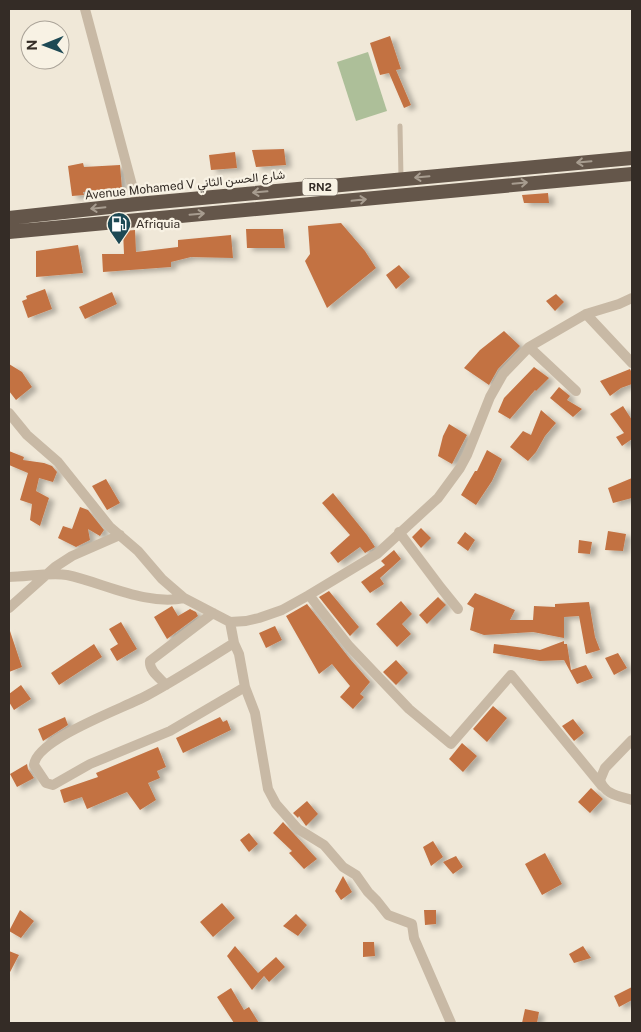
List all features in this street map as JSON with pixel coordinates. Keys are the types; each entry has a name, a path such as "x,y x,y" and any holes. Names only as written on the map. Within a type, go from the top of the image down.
{"highway":[{"name":"Avenue Mohamed V شارع الحسن الثاني","path":"9,218 137,204 632,158"},
{"name":"RN2","path":"9,232 632,174"}],"street":[{"path":"85,9 137,204"},
{"path":"9,413 27,435 58,462 110,527 138,551 162,579 184,598 230,622 246,621 266,616 309,596 377,554 438,498 460,468 490,397 503,374 529,346 586,314 632,298"},
{"path":"586,314 632,363"},
{"path":"529,346 576,391"},
{"path":"399,532 458,609"},
{"path":"9,608 43,576 72,556 120,535"},
{"path":"9,577 66,575 162,600 171,601 184,598"},
{"path":"309,596 349,646 408,709 451,744 511,675 602,786 609,793 632,800"},
{"path":"166,685 149,665 150,661 213,613"},
{"path":"230,622 234,643 240,654 244,688 256,713 268,789 276,804 298,829 324,845 343,867 356,875 388,915 401,922 412,924 414,938 451,1023"},
{"path":"234,643 146,696 81,725 42,751 35,759 34,764 46,783 53,785 90,764 170,731 244,688"},
{"path":"602,786 601,775 605,768 632,740"}],"lane":[{"path":"400,126 401,179"}],"green space":[{"path":"368,52 387,111 356,121 337,62"}],"building":[{"path":"390,36 401,69 396,70 411,105 404,108 389,73 380,75 370,43"},
{"path":"284,149 286,165 256,167 252,150"},
{"path":"235,152 237,168 211,170 209,155"},
{"path":"83,163 84,167 120,165 122,189 83,192 84,195 72,196 68,166"},
{"path":"548,193 549,203 524,203 522,195"},
{"path":"341,223 365,251 376,268 327,308 305,261 310,254 308,226"},
{"path":"246,229 283,229 285,248 247,248"},
{"path":"135,230 136,252 178,247 178,240 231,235 233,258 191,257 171,262 171,267 103,272 102,254 124,254 123,231"},
{"path":"78,245 83,273 36,277 36,251"},
{"path":"399,265 410,277 396,289 386,275"},
{"path":"45,289 52,309 28,318 22,301 27,299 26,296"},
{"path":"112,292 117,304 85,319 79,307"},
{"path":"556,294 564,302 555,311 546,301"},
{"path":"504,331 520,346 498,369 489,385 464,368 480,350"},
{"path":"9,364 22,372 32,387 16,400 9,391"},
{"path":"534,367 549,378 535,390 510,419 498,412 504,398"},
{"path":"630,369 632,384 621,388 610,396 600,381"},
{"path":"559,387 570,396 567,400 582,409 573,417 550,398"},
{"path":"623,406 632,420 632,439 622,446 616,437 624,433 610,414"},
{"path":"541,410 556,423 528,461 510,447 523,431 531,435"},
{"path":"449,424 467,435 452,464 438,456 443,436"},
{"path":"487,450 502,459 492,481 476,505 461,495 475,471 477,471"},
{"path":"9,451 24,457 23,460 52,466 57,472 53,482 39,478 36,491 49,498 40,526 30,520 32,504 20,500 28,473 9,465"},
{"path":"632,478 632,498 613,503 608,488"},
{"path":"106,479 120,503 107,510 92,486"},
{"path":"333,493 375,547 365,553 360,547 338,563 330,553 350,535 322,503"},
{"path":"80,507 88,510 104,530 100,536 88,529 90,540 76,547 58,538 63,526 72,529"},
{"path":"421,528 431,538 421,548 412,537"},
{"path":"608,531 626,534 623,551 605,550"},
{"path":"465,532 475,540 468,551 457,543"},
{"path":"579,540 592,542 590,554 578,553"},
{"path":"394,550 401,559 380,578 384,584 370,593 361,582 385,565 381,561"},
{"path":"329,591 359,627 350,636 319,597"},
{"path":"475,593 515,610 510,620 533,620 534,606 555,607 555,604 589,602 595,637 600,650 586,654 579,616 564,617 564,638 533,632 484,635 470,630 474,608 467,604"},
{"path":"438,597 446,605 427,624 419,615"},
{"path":"401,601 412,614 402,624 411,634 397,647 376,624"},
{"path":"307,604 370,682 360,694 364,697 353,709 340,697 350,686 332,664 319,674 286,616"},
{"path":"172,606 178,616 190,609 196,612 198,616 167,639 154,617"},
{"path":"121,622 137,649 117,661 110,649 118,644 109,629"},
{"path":"275,626 282,640 266,648 259,633"},
{"path":"9,631 22,667 9,672"},
{"path":"564,641 564,644 567,644 571,670 586,665 593,678 577,684 564,660 540,661 493,653 494,644 540,650"},
{"path":"94,644 102,657 59,685 51,673"},
{"path":"618,653 627,668 614,675 605,658"},
{"path":"396,660 408,673 396,685 383,672"},
{"path":"21,685 31,699 14,710 9,702 9,694"},
{"path":"493,706 507,718 487,742 473,729"},
{"path":"65,717 68,725 43,741 38,729"},
{"path":"220,717 223,722 227,720 231,730 183,753 176,738"},
{"path":"573,719 584,733 574,741 562,726"},
{"path":"462,743 477,756 463,772 449,759"},
{"path":"158,747 166,767 157,771 160,778 148,783 156,800 140,810 127,792 87,809 82,797 64,803 60,790 98,777 96,773"},
{"path":"27,764 34,778 17,787 10,774"},
{"path":"591,788 603,799 590,813 578,802"},
{"path":"307,801 318,814 306,826 299,816 298,818 293,813"},
{"path":"283,822 317,859 304,869 289,853 292,851 273,833"},
{"path":"249,833 258,844 249,852 240,840"},
{"path":"433,841 443,857 431,866 423,847"},
{"path":"545,853 562,884 542,895 525,864"},
{"path":"456,856 463,867 453,874 443,862"},
{"path":"343,876 352,892 341,900 335,891"},
{"path":"222,903 235,918 213,937 200,922"},
{"path":"20,910 34,921 21,938 9,931"},
{"path":"424,910 436,910 436,924 425,925"},
{"path":"296,914 307,925 298,936 283,926"},
{"path":"363,942 374,942 375,956 363,957"},
{"path":"235,946 258,973 276,957 285,967 269,982 264,976 252,990 227,956"},
{"path":"583,946 591,958 574,963 569,954"},
{"path":"9,951 19,955 9,974"},
{"path":"632,987 632,1000 619,1007 614,996"},
{"path":"231,988 244,1010 249,1007 259,1023 234,1023 217,997"},
{"path":"525,1009 539,1012 537,1023 522,1023"}],"place":[{"name":"Afriquia","path":"119,245"}]}
